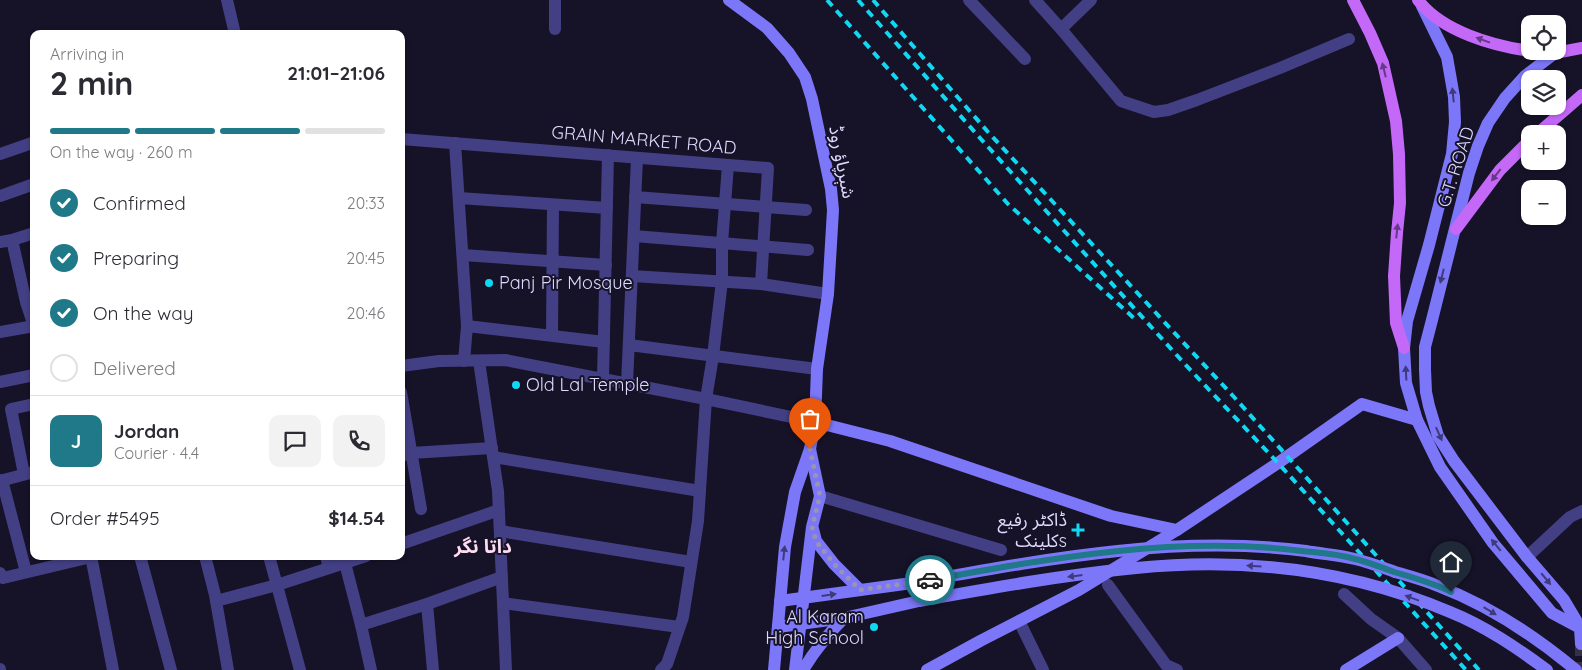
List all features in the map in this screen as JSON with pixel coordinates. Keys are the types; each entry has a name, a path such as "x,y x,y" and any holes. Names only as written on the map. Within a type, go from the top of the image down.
{"main road":[{"path":"1353,0 1383,63 1396,121 1400,154 1400,203 1396,233 1394,276 1396,323 1404,348"},
{"path":"1420,3 1438,20 1464,32 1500,46 1521,50"},
{"path":"1566,51 1582,48"},
{"path":"1547,125 1582,95"},
{"path":"1456,229 1500,170 1521,149"}],"street":[{"path":"227,0 234,30"},
{"path":"555,29 556,0"},
{"name":"شېرپاؤ روڈ","path":"729,0 767,28 789,53 804,77 812,99 831,188 833,210 828,294 817,369 815,422 810,449"},
{"path":"969,0 1025,59"},
{"path":"1035,0 1121,101 1154,112 1168,110 1197,100 1349,39"},
{"path":"1061,29 1089,1"},
{"path":"1420,3 1446,57 1454,97 1455,122 1452,154 1407,321 1404,348 1406,383 1417,420 1440,467 1493,543 1552,613 1581,629 1581,644"},
{"name":"G.T. ROAD","path":"1546,60 1525,76 1505,98 1488,123 1478,146 1469,173 1456,229 1443,273 1426,347 1426,392 1438,436 1454,462 1527,557 1564,600 1581,629"},
{"name":"GRAIN MARKET ROAD","path":"405,139 768,168 761,284"},
{"path":"455,143 468,326 464,361"},
{"path":"0,154 30,144"},
{"path":"604,379 608,155"},
{"path":"627,384 637,158"},
{"path":"664,667 683,617 698,521 706,399 714,356 722,281 722,243 728,165"},
{"path":"0,196 30,185"},
{"path":"635,197 806,210"},
{"path":"459,198 607,208"},
{"path":"552,335 553,204"},
{"path":"30,234 6,241 30,314"},
{"path":"634,236 808,250"},
{"path":"463,254 606,265"},
{"path":"632,276 761,284 828,294"},
{"path":"468,326 604,342"},
{"path":"0,332 30,327"},
{"path":"629,345 817,369"},
{"path":"405,365 439,361 505,360 815,422 890,441 1111,516 1177,530"},
{"path":"480,361 498,490 506,670"},
{"path":"0,382 30,376"},
{"path":"927,670 1079,590 1177,530 1362,404 1417,420"},
{"path":"26,572 1,481 29,473 11,409 30,405"},
{"path":"795,670 812,527 820,496 810,449"},
{"path":"774,670 785,547 795,492 810,449"},
{"path":"421,509 406,454 492,452 700,491"},
{"path":"820,496 1001,550"},
{"path":"405,543 499,510"},
{"path":"1527,557 1570,517 1582,511"},
{"path":"812,527 816,541 834,564 860,590"},
{"path":"500,531 692,562"},
{"path":"780,601 912,583 1016,564 1104,553 1180,547 1233,546 1278,548 1354,558 1438,586 1478,604 1511,624 1553,651 1576,670"},
{"path":"0,573 3,578 78,560"},
{"path":"92,560 113,670"},
{"path":"141,560 171,670"},
{"path":"206,560 216,601 228,670"},
{"path":"271,560 300,670"},
{"path":"216,601 278,585 327,562 345,563 354,560"},
{"path":"345,563 370,670"},
{"path":"778,627 844,618 919,600 1042,580 1136,568 1237,564 1297,569 1345,577 1394,591 1451,612 1489,632 1548,670"},
{"path":"361,625 502,577"},
{"path":"1108,585 1166,665 1177,670"},
{"path":"1344,594 1371,619 1398,638 1426,670"},
{"path":"503,603 679,627"},
{"path":"427,604 433,670"},
{"path":"803,670 825,638 844,618"},
{"path":"1019,621 1043,670"},
{"path":"1346,670 1398,638"}],"tunnel":[{"path":"1581,644 1581,670"}],"railway":[{"path":"827,0 1008,204 1136,320"},
{"path":"858,0 1183,362 1278,463 1466,670"},
{"path":"873,0 988,132 1234,397 1479,670"}],"way so far":[{"path":"810,449 820,496 812,527 816,541 834,564 860,590 930,580"}],"place":[{"name":"Panj Pir Mosque","path":"489,283"},
{"name":"Old Lal Temple","path":"516,385"},
{"name":"ڈاکٹر رفیع کلینکs","path":"1078,530"},
{"name":"Al Karam High School","path":"874,627"}],"district":[{"name":"داتا نگر","path":"483,546"}],"route":[{"path":"930,580 1016,564 1104,553 1180,547 1233,546 1278,548 1354,558 1451,592"}]}
